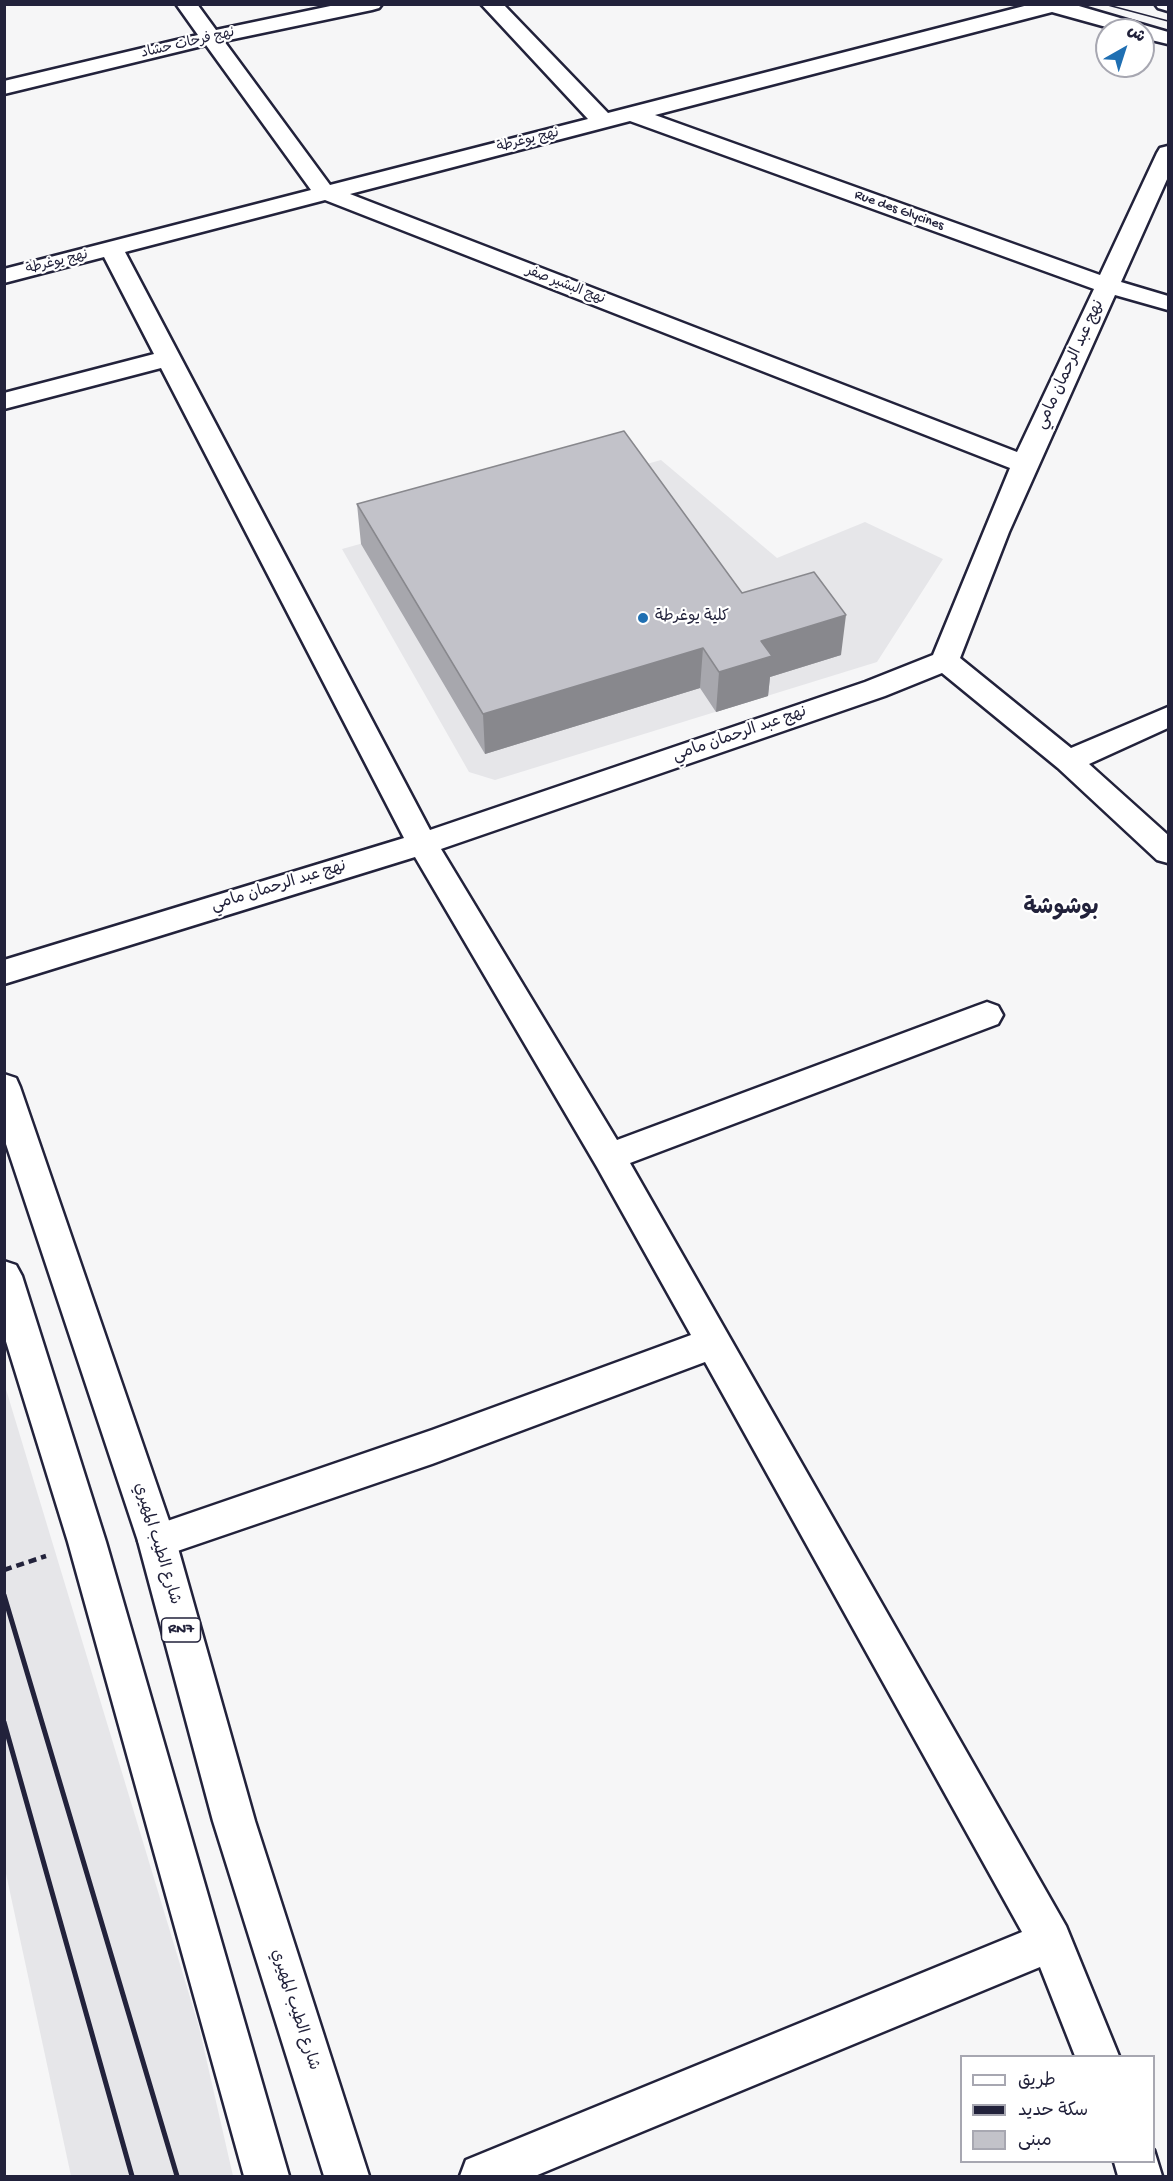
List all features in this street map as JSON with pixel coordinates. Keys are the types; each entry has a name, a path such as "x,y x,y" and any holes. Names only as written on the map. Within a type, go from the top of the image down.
{"street":[{"path":"186,4 324,192"},
{"name":"نهج فرحات حشاد","path":"4,88 210,38 372,4"},
{"path":"491,4 603,122"},
{"path":"1049,5 1097,18"},
{"name":"نهج يوغرطة","path":"4,276 1049,5"},
{"name":"Rue des Glycines","path":"631,114 1109,286 1168,303"},
{"name":"نهج عبد الرحمان مامي","path":"4,972 422,844 874,689 945,662 972,585 1024,464 1109,286 1168,153"},
{"name":"نهج البشير صفر","path":"324,192 1024,464"},
{"path":"112,249 422,844 609,1157 1051,1941 1097,2055"},
{"path":"4,401 169,358"},
{"path":"945,662 1068,761 1168,852"},
{"path":"1068,761 1168,717"},
{"path":"609,1157 987,1016"},
{"name":"شارع الطيب المهيري","path":"4,1087 157,1541 234,1821 347,2176"},
{"path":"4,1276 87,1542 267,2176"},
{"path":"157,1541 432,1447 713,1343"},
{"path":"482,2176 1051,1941"}],"shaded area":[{"name":"كلية يوغرطة","path":"661,460 777,558 865,522 943,559 877,662 495,780 469,772 342,549"},
{"path":"5,1386 199,2027 233,2176 71,2176 5,1869"}],"building":[{"path":"624,431 742,593 814,572 846,615 761,641 772,656 719,672 703,648 483,714 357,504"}],"tram line":[{"path":"1104,4 1168,21"}],"railway":[{"path":"4,1595 177,2176"},
{"path":"4,1722 132,2176"}],"place":[{"name":"كلية يوغرطة","path":"643,618"}],"district":[{"name":"بوشوشة","path":"1061,910"}]}
